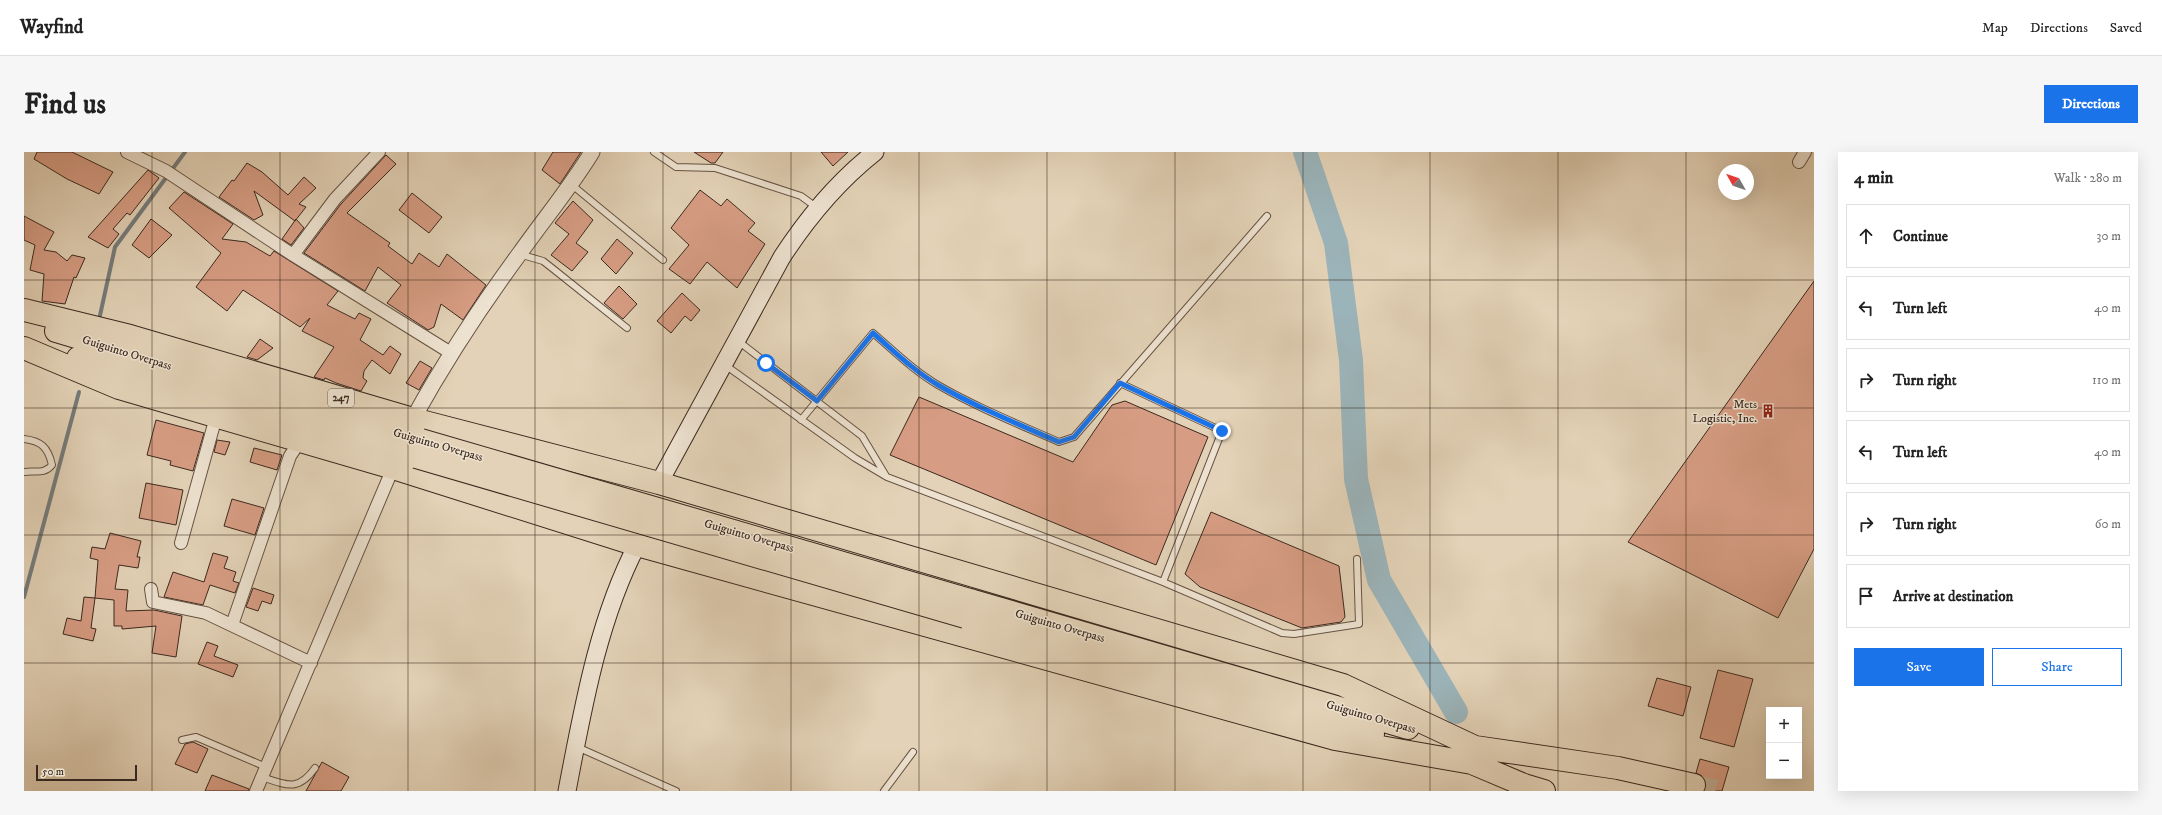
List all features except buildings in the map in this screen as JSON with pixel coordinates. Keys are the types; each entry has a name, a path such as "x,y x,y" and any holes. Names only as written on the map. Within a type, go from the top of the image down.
{"highway":[{"name":"247","path":"24,310 130,336 413,419 659,483"},
{"name":"Guiguinto Overpass","path":"24,322 194,374 419,449"},
{"name":"Guiguinto Overpass","path":"24,343 188,389 419,449 1473,755"},
{"path":"24,348 119,388 393,468 636,545 1335,739 1473,755 1618,768 1694,785"},
{"path":"659,483 1343,685 1473,755 1524,785 1544,791"}],"main road":[{"path":"659,483 782,257 802,226 854,169 874,152"},
{"path":"567,791 601,638 625,568 636,545"}],"street":[{"path":"127,152 166,171 293,255 451,353"},
{"path":"293,255 335,199 379,152"},
{"path":"413,419 451,353 520,254 572,185 592,152"},
{"path":"181,543 216,417"},
{"path":"232,625 290,456 300,441"},
{"path":"256,791 393,468"},
{"path":"151,589 153,602 206,613 311,663"}],"lane":[{"path":"654,152 676,167 715,168 801,196 817,208"},
{"path":"572,185 663,260"},
{"path":"801,420 873,333 907,363 937,384 988,411 1059,442 1074,437 1267,216"},
{"path":"520,254 543,261 626,328"},
{"path":"737,340 862,436 887,477"},
{"path":"725,364 855,458 887,477 1163,582 1282,633 1294,634 1359,624 1357,559"},
{"path":"1120,383 1222,431 1163,582"},
{"path":"24,439 39,442 45,447 50,455 52,465 48,470 41,472 24,472"},
{"path":"182,740 196,737 264,772 285,785 301,785 307,782 315,768"},
{"path":"576,746 676,791"},
{"path":"884,791 913,752"}],"waterway":[{"path":"99,320 115,247 185,152"},
{"path":"1305,152 1336,243 1351,360 1356,479 1379,580 1456,712"},
{"path":"24,597 79,392"}],"tunnel":[{"path":"1694,785 1716,791"}],"place":[{"name":"Mets Logistic, Inc.","path":"1768,411"}],"route":[{"path":"766,363 817,401 873,333 907,363 937,384 988,411 1059,442 1074,437 1120,383 1222,431"}]}
